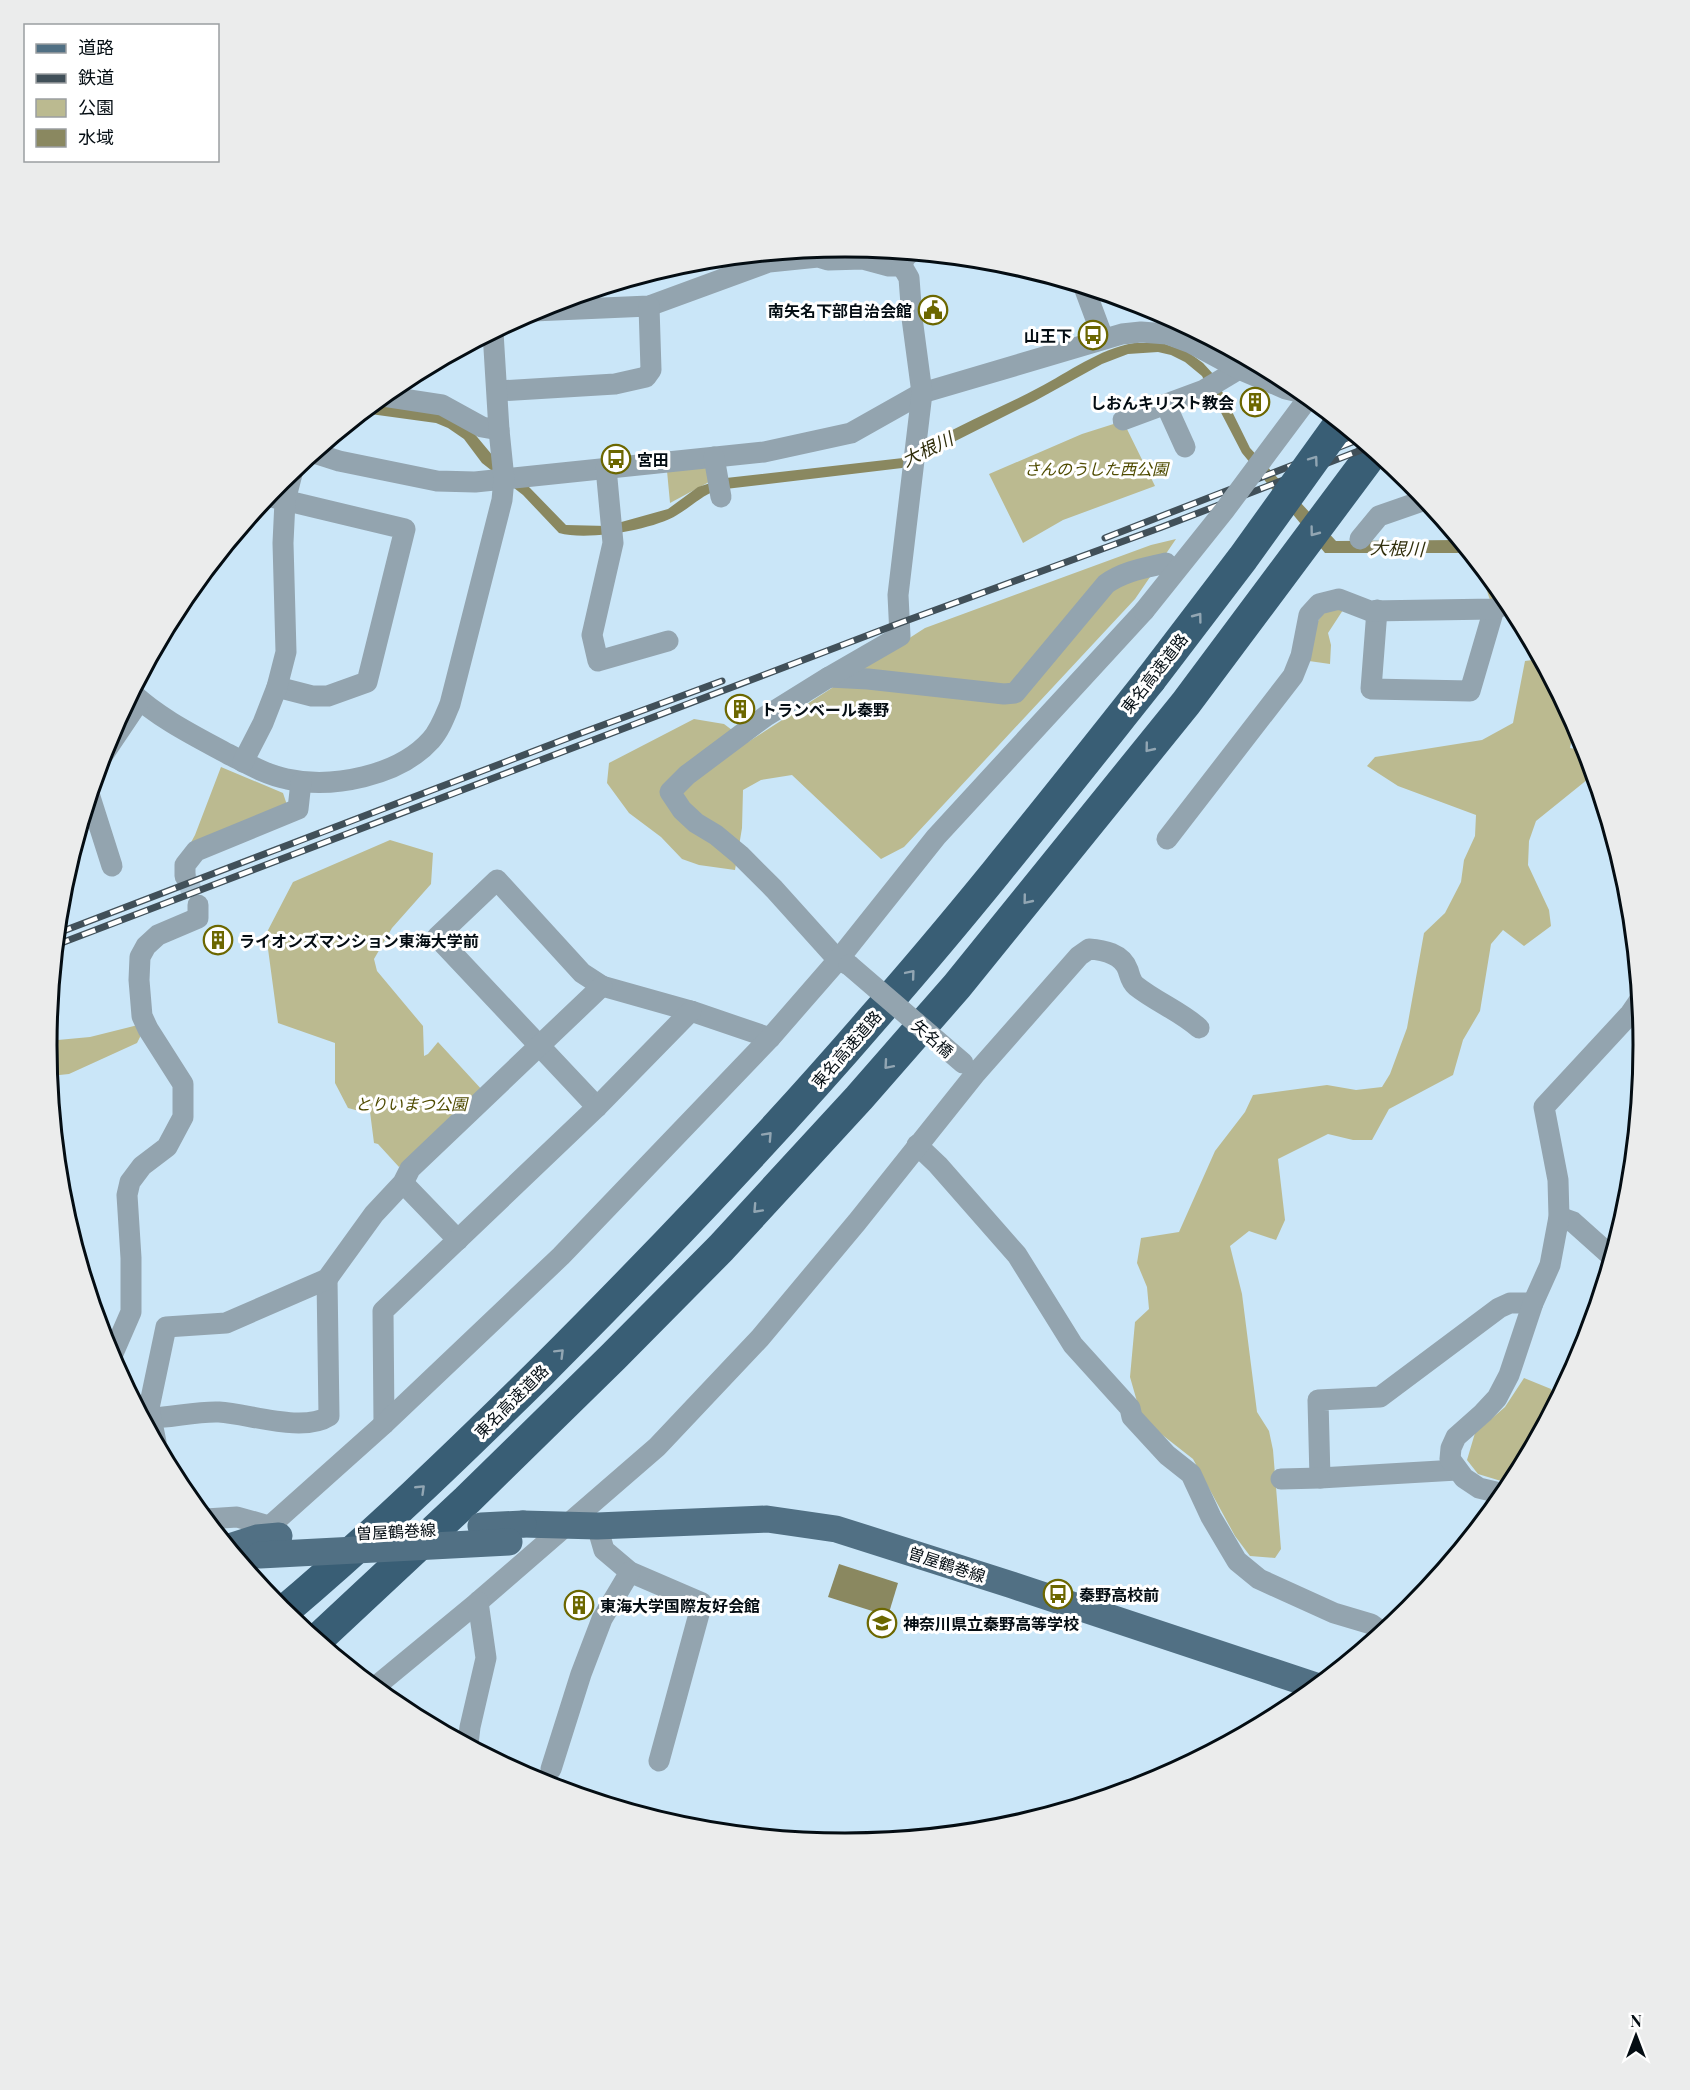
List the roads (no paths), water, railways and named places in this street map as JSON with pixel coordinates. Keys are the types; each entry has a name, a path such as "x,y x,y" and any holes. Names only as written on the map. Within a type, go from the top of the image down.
{"highway":[{"name":"東名高速道路","path":"291,1605 410,1500 638,1275 769,1136 875,1017 1031,829 1150,680 1243,558 1336,429"},
{"path":"323,1635 467,1500 729,1239 859,1098 957,986 1186,703 1369,457"}],"main road":[{"name":"曽屋鶴巻線","path":"251,1546 516,1533 533,1540 564,1526 767,1519 837,1529 1307,1683"}],"street":[{"path":"825,258 828,260 863,259 889,266 904,260"},
{"path":"829,677 900,636 898,596 922,393 906,260"},
{"path":"565,309 649,306 777,261"},
{"path":"1087,296 1103,338"},
{"path":"498,391 615,384 646,377 651,370 649,306"},
{"path":"322,456 437,481 475,482 606,468 718,477 764,452 851,433 922,393 1103,338 1168,326"},
{"path":"1172,328 1232,373 1271,383"},
{"path":"138,697 176,724 243,762 284,779 300,782 333,782 365,776 406,759 431,740 441,725 450,704 502,500 504,479 494,339"},
{"path":"1123,420 1204,390 1232,373"},
{"path":"396,398 442,405 482,427 499,429"},
{"path":"1166,405 1185,447"},
{"path":"215,1518 237,1517 251,1546 561,1256 843,962 936,837 1144,611 1224,511 1303,405"},
{"path":"606,468 613,543 592,635 598,661 668,641"},
{"path":"277,499 405,529 367,681 328,696 312,696 277,687"},
{"path":"243,762 263,723 277,687 286,652 283,543 276,500"},
{"path":"1360,539 1379,516 1416,503"},
{"path":"829,677 1004,694 1016,693 1106,584 1116,576 1166,563"},
{"path":"1167,839 1293,676 1301,656 1309,615 1319,604 1339,599 1370,611 1499,606"},
{"path":"1377,610 1371,689 1470,691 1501,609"},
{"name":"矢名橋","path":"829,677 766,716 687,775 670,792 682,810 740,855 843,962 969,1068"},
{"path":"186,876 185,865 196,850 298,809 300,782"},
{"path":"94,809 112,866"},
{"path":"597,1107 437,937 497,880 582,973 602,986 691,1011 770,1038"},
{"path":"116,1345 131,1312 131,1258 127,1195 130,1182 142,1166 167,1147 183,1117 183,1084 142,1016 140,957 146,946 159,935 198,918 198,905"},
{"path":"381,1682 478,1602 657,1447 759,1338 857,1222 917,1145 969,1068 1079,956 1089,949 1106,951 1119,958 1127,966 1134,985 1188,1018 1199,1028"},
{"path":"149,1413 166,1327 226,1323 327,1280 374,1214 403,1183 410,1169 602,986"},
{"path":"384,1424 383,1311 597,1107 691,1011"},
{"path":"1494,1492 1479,1488 1464,1478 1450,1459 1451,1448 1456,1437 1484,1413 1497,1398 1509,1375 1533,1303 1550,1265 1559,1217 1557,1180 1544,1107 1632,1012"},
{"path":"917,1145 1017,1255 1073,1345 1131,1408 1132,1417 1167,1455 1191,1474 1211,1517 1237,1561 1259,1579 1334,1613 1375,1627"},
{"path":"403,1183 458,1240"},
{"path":"1559,1217 1573,1222 1605,1251"},
{"path":"151,1418 217,1412 285,1421 320,1422 329,1416 327,1280"},
{"path":"1320,1478 1318,1400 1380,1396 1499,1308 1510,1303 1533,1303"},
{"path":"1281,1479 1457,1470"},
{"path":"597,1526 604,1550 630,1572 702,1603 659,1761"},
{"path":"551,1769 580,1674 602,1619 630,1572"},
{"path":"469,1737 486,1658 478,1602"}],"water":[{"name":"大根川","path":"1134,343 1162,343 1188,352 1203,363 1214,375 1250,448 1336,541 1449,540 1460,553 1325,553 1242,453 1202,376 1185,362 1158,352 1128,354 1102,364 1035,401 902,468 717,490 666,520 619,533 602,535 559,533 523,495 482,463 464,439 448,428 436,423 373,414 389,403 432,409 468,426 493,456 530,488 566,525 607,526 668,509 698,487 726,478 903,458 935,439 1038,388 1096,356"},
{"path":"839,1564 898,1583 888,1616 828,1597"}],"tunnel":[{"path":"185,876 198,905"}],"railway":[{"path":"1105,538 1352,442"},
{"path":"64,942 1361,450"},
{"path":"66,930 722,681"}],"place":[{"name":"南矢名下部自治会館","path":"933,310"},
{"name":"山王下","path":"1093,335"},
{"name":"しおんキリスト教会","path":"1255,402"},
{"name":"宮田","path":"616,459"},
{"name":"トランベール秦野","path":"740,709"},
{"name":"ライオンズマンション東海大学前","path":"218,940"},
{"name":"秦野高校前","path":"1058,1594"},
{"name":"東海大学国際友好会館","path":"579,1605"},
{"name":"神奈川県立秦野高等学校","path":"882,1623"}],"park label":[{"name":"さんのうした西公園","path":"1096,468"},
{"name":"とりいまつ公園","path":"411,1103"}]}
